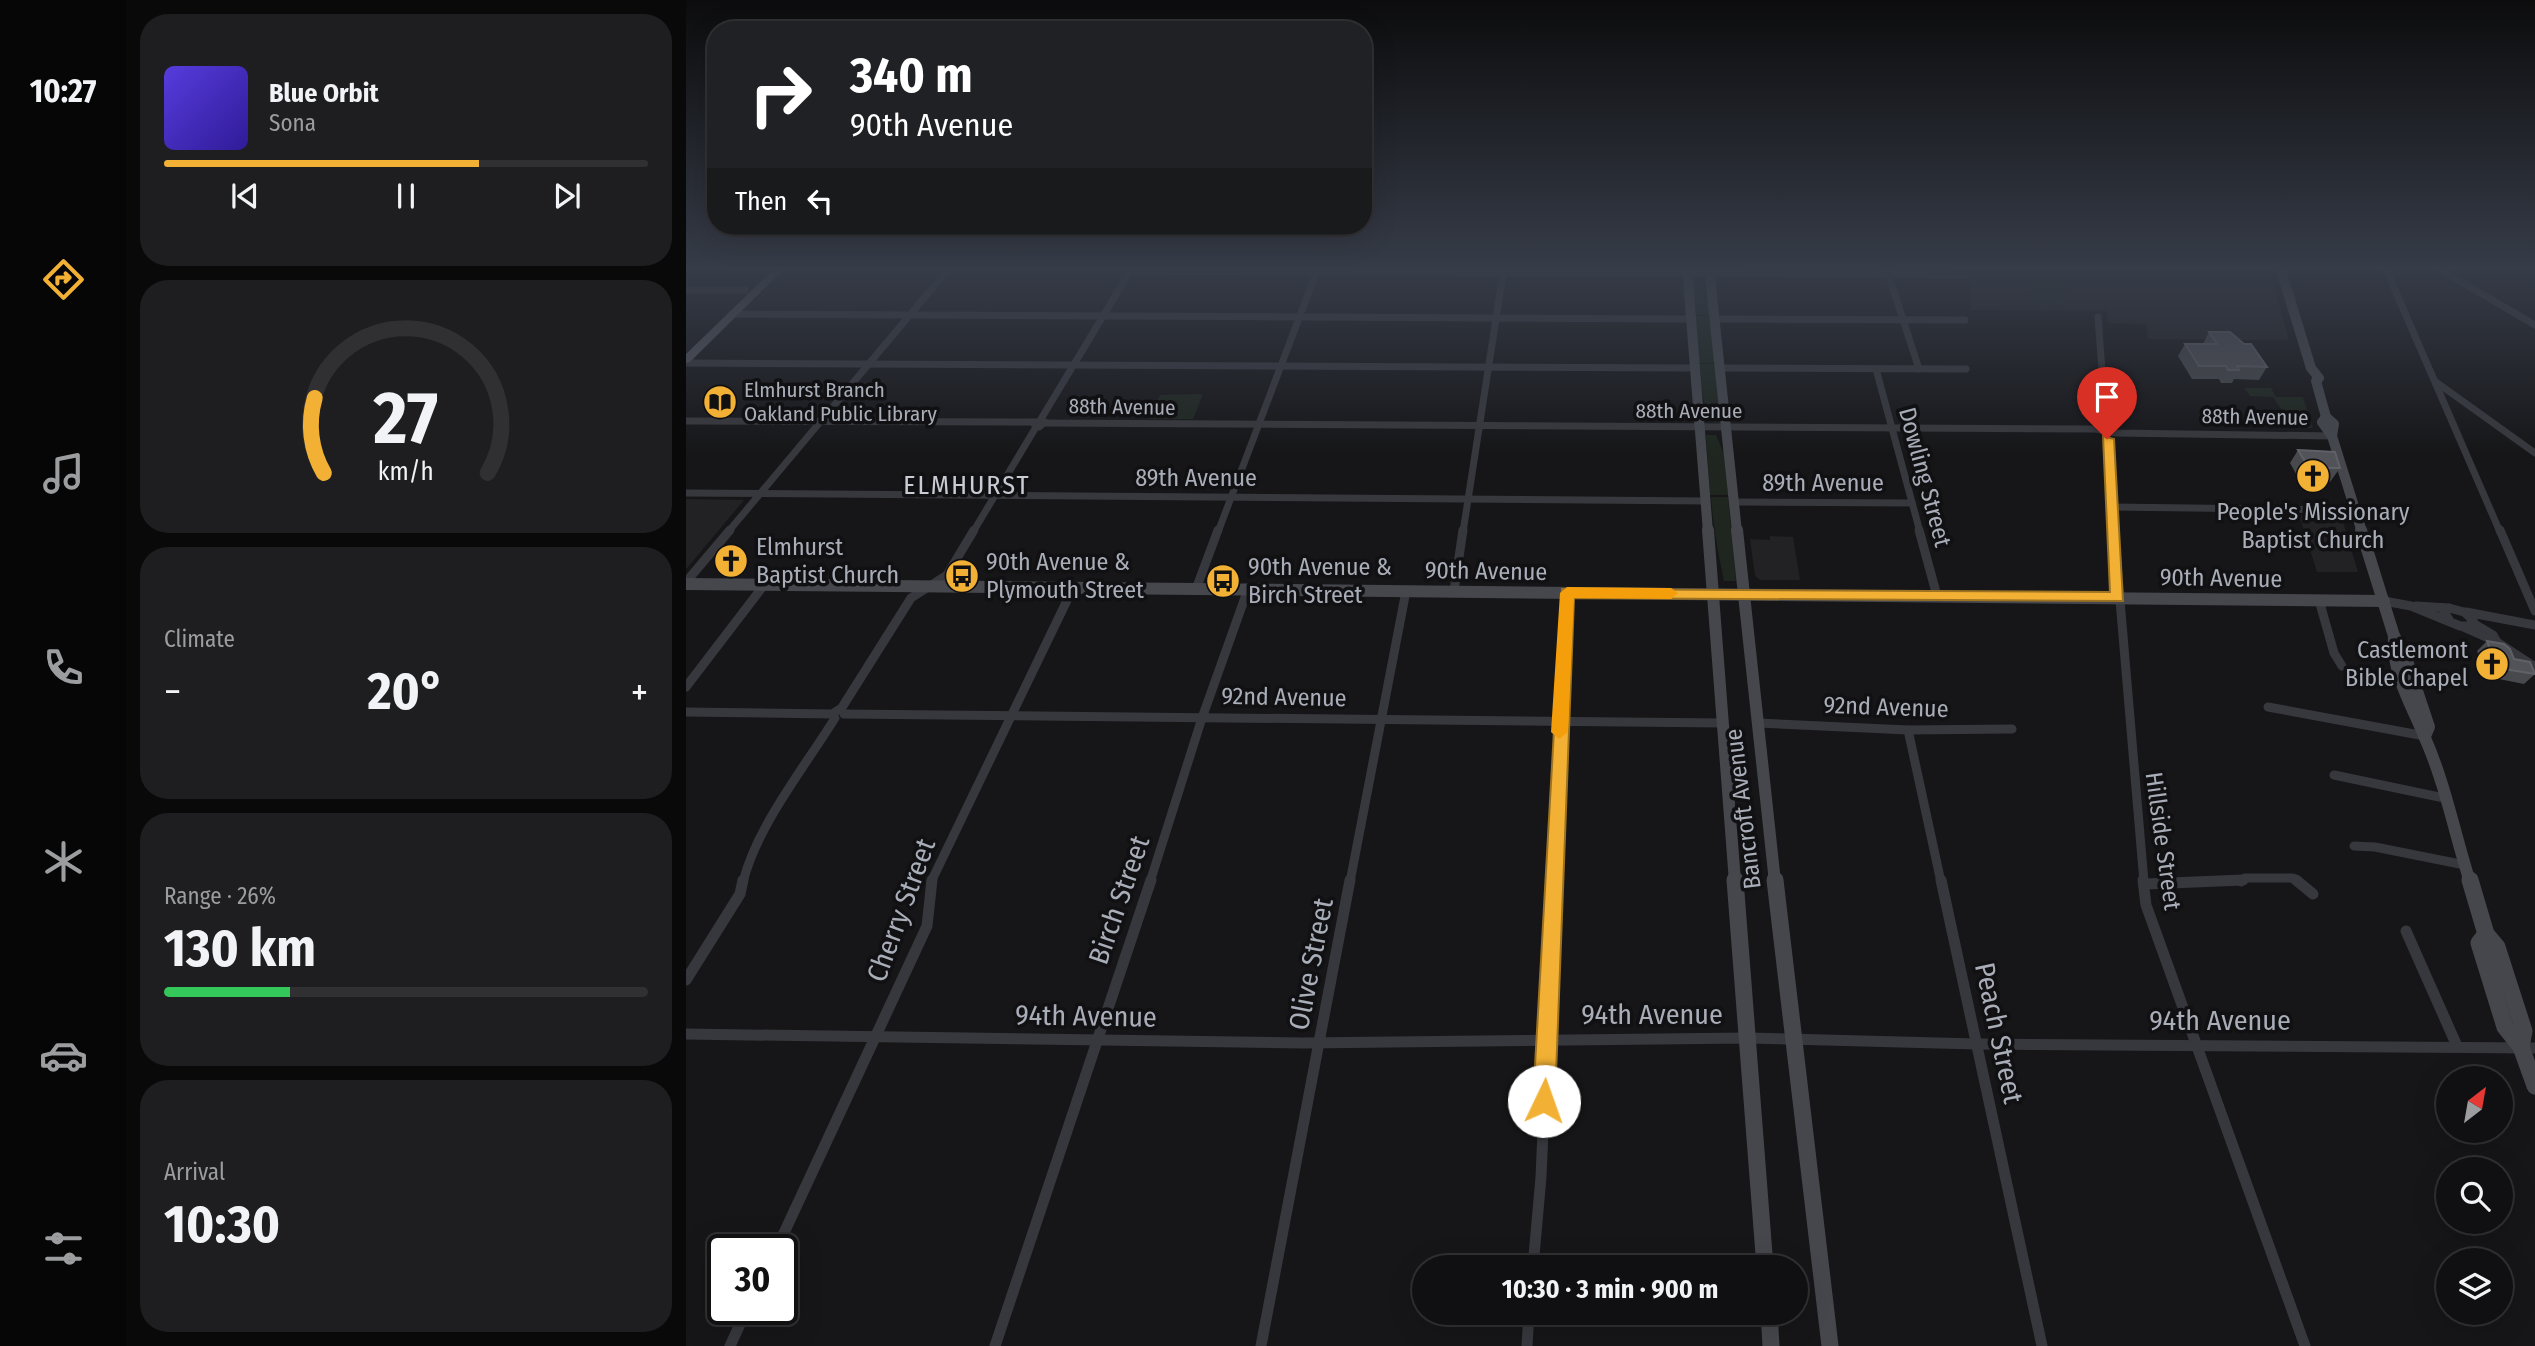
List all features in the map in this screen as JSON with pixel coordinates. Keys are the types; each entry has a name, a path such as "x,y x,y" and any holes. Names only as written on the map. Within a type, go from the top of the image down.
{"main road":[{"path":"686,346 703,330"},
{"path":"686,361 717,330"},
{"name":"Bancroft Avenue","path":"1692,330 1764,1255"},
{"name":"Bancroft Avenue","path":"1716,330 1758,723 1796,1038"},
{"path":"2299,330 2311,368 2306,370 2307,376 2316,381 2326,417 2322,422 2332,436 2394,636 2392,650 2416,725 2425,736 2486,934 2479,943 2505,1027 2528,1048 2535,1086"}],"street":[{"path":"686,583 897,330"},
{"path":"686,980 740,894 748,862 762,835 838,714 911,598 947,575 1095,330"},
{"path":"1196,589 1296,330"},
{"path":"1454,591 1481,428 1494,330"},
{"name":"Dowling Street","path":"1907,330 1919,369"},
{"name":"Hillside Street","path":"2099,330 2133,786 2146,884 2146,905 2305,1346"},
{"path":"2413,330 2535,611"},
{"path":"686,361 1695,368"},
{"path":"1720,368 1966,369"},
{"name":"Dowling Street","path":"1876,369 1937,596"},
{"path":"2436,383 2455,393 2535,453"},
{"name":"88th Avenue","path":"686,421 1892,429 2332,436"},
{"name":"89th Avenue","path":"686,493 1706,501"},
{"name":"89th Avenue","path":"1734,502 1912,503"},
{"path":"2112,507 2355,510"},
{"name":"90th Avenue","path":"686,583 2384,601 2410,606 2449,608 2535,625"},
{"path":"686,687 764,585"},
{"name":"Cherry Street","path":"784,1234 927,926 930,884 1073,588"},
{"name":"Birch Street","path":"995,1346 1168,831 1202,718 1248,589"},
{"name":"Olive Street","path":"1261,1346 1406,591"},
{"path":"1534,1255 1547,1039 1559,722 1567,593"},
{"path":"2319,600 2334,653 2342,666"},
{"name":"90th Avenue","path":"2410,606 2497,642"},
{"path":"2449,608 2444,615 2450,621"},
{"path":"2465,612 2473,623 2493,635 2497,642 2535,667"},
{"path":"2460,626 2473,623"},
{"path":"2268,707 2425,736"},
{"name":"92nd Avenue","path":"686,712 1723,723"},
{"name":"92nd Avenue","path":"1758,723 1908,730 2012,729"},
{"name":"Peach Street","path":"1908,730 2042,1346"},
{"path":"2334,775 2444,798"},
{"path":"2354,846 2375,847 2465,865"},
{"path":"2146,884 2240,883 2245,878 2293,878 2313,894"},
{"path":"2406,931 2457,1046"},
{"name":"94th Avenue","path":"686,1034 1096,1042 1321,1043 1796,1038 1976,1044 2528,1048"},
{"name":"Bancroft Avenue","path":"1796,1038 1830,1346"},
{"path":"730,1346 740,1325"},
{"path":"1527,1346 1528,1325"},
{"path":"1770,1325 1771,1346"}],"shaded area":[{"path":"1697,330 1712,330 1715,363 1699,363"},
{"path":"2147,330 2286,330 2289,340 2148,339"},
{"path":"1700,364 1715,364 1721,423 1711,422 1708,415"},
{"path":"2244,388 2271,388 2276,397 2303,397 2313,428 2294,428 2273,397 2250,396"},
{"path":"1203,394 1193,419 1149,419 1160,395"},
{"path":"1706,435 1716,435 1724,454 1728,495 1710,495"},
{"path":"1711,497 1728,497 1736,581 1724,581"},
{"path":"686,499 744,500 687,568 686,568"},
{"path":"2299,515 2341,515 2358,572 2317,572"},
{"path":"1770,536 1793,537 1800,580 1760,580 1755,576 1750,539 1770,540"}],"building":[{"path":"2209,332 2230,332 2244,344 2251,344 2267,367 2237,366 2239,370 2228,370 2226,366 2199,366 2185,344 2217,344"},
{"path":"2298,450 2335,452 2340,468 2309,468"},
{"path":"2487,641 2504,644 2510,649 2514,659 2530,662 2535,674 2504,669 2495,663"}],"slow traffic":[{"path":"1559,732 1567,593 1671,593"}],"place":[{"name":"Elmhurst Branch Oakland Public Library","path":"720,402"},
{"name":"People's Missionary Baptist Church","path":"2313,476"},
{"name":"Elmhurst Baptist Church","path":"731,561"},
{"name":"90th Avenue & Plymouth Street","path":"962,576"},
{"name":"90th Avenue & Birch Street","path":"1223,581"},
{"name":"Castlemont Bible Chapel","path":"2492,664"}],"district":[{"name":"ELMHURST","path":"967,485"}],"route":[{"path":"1544,1101 1567,593 2118,597 2107,439"}]}
